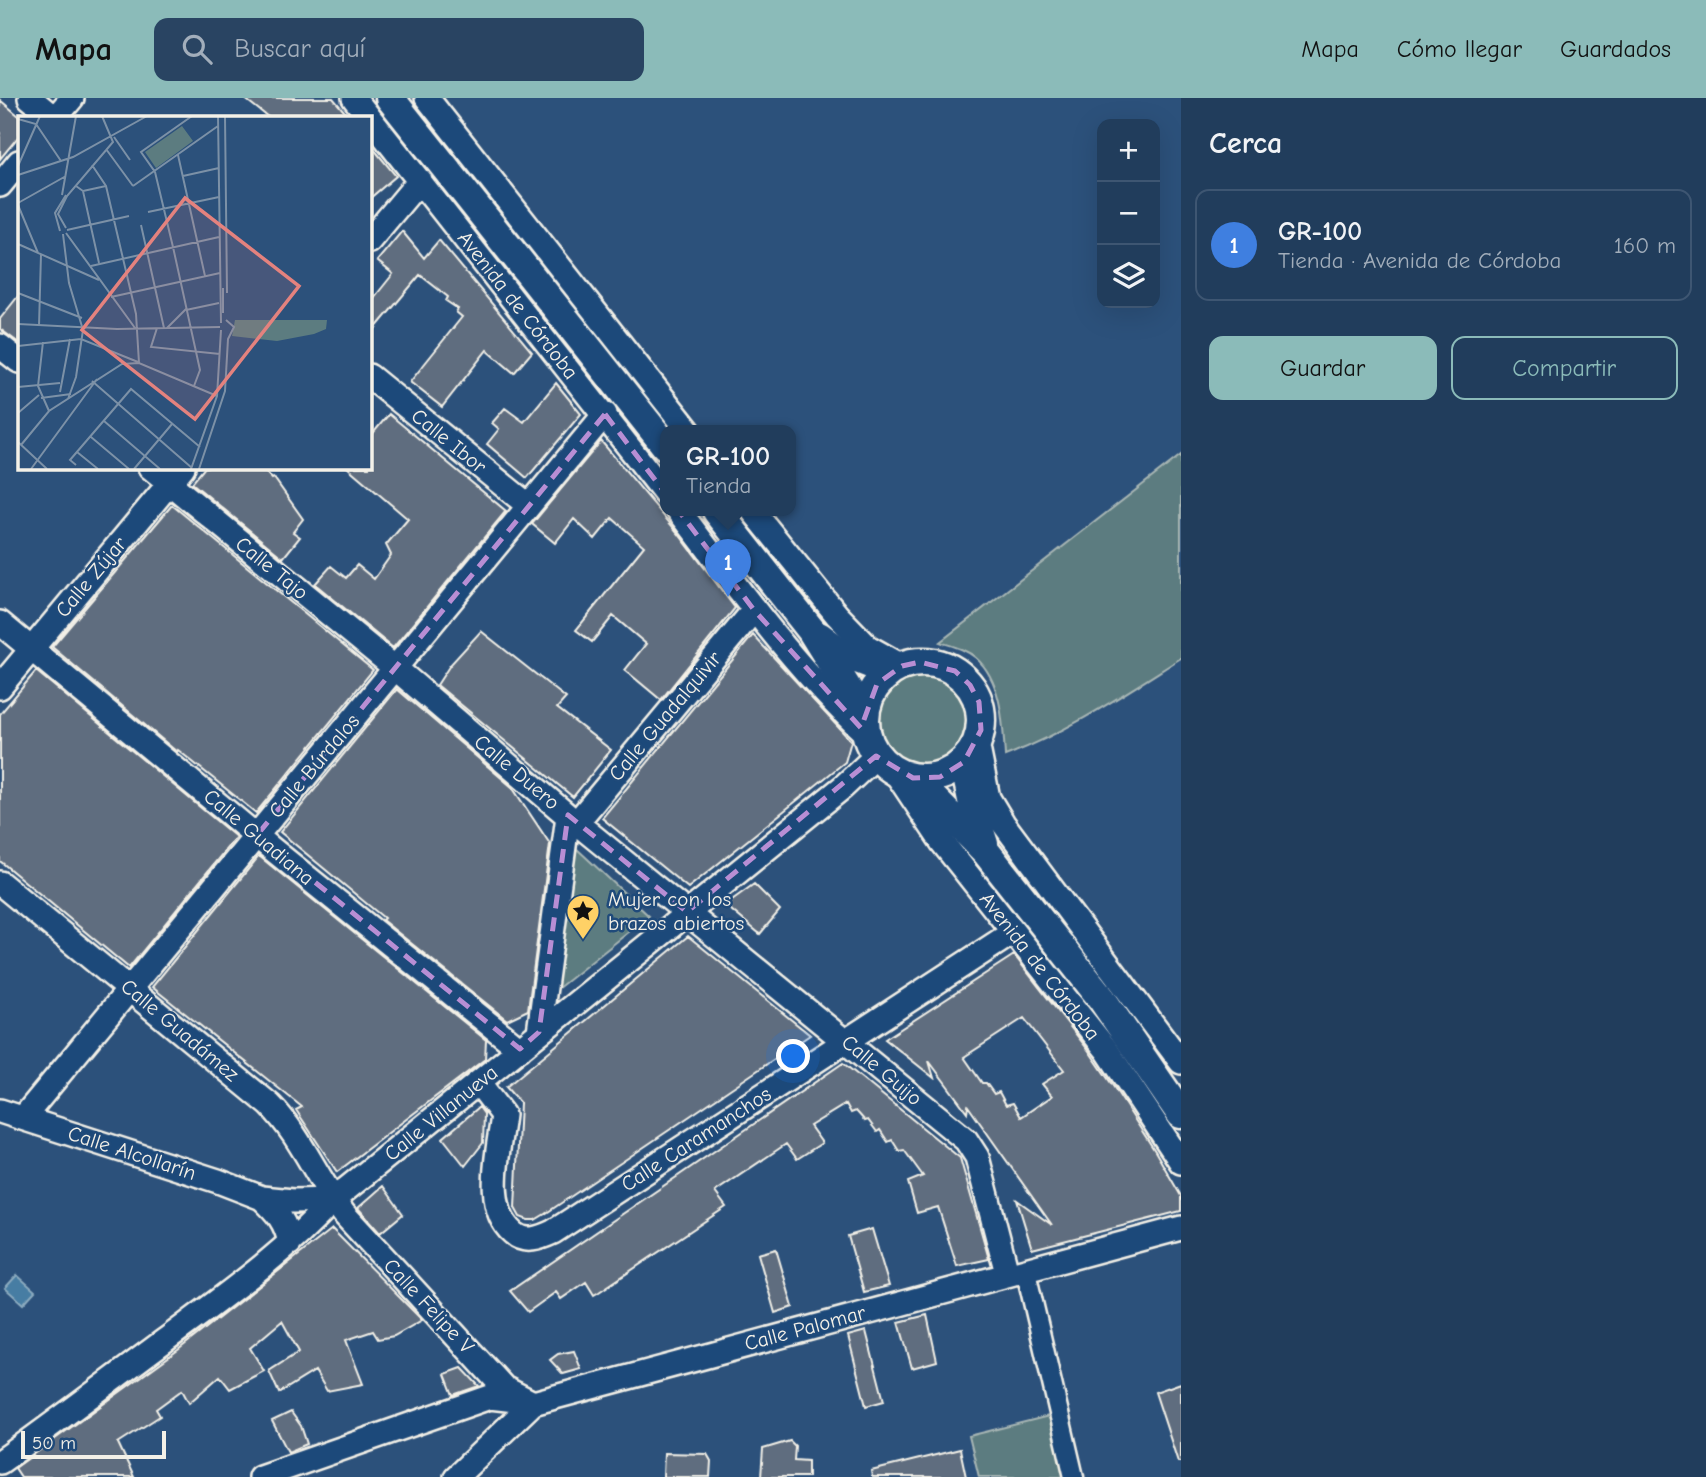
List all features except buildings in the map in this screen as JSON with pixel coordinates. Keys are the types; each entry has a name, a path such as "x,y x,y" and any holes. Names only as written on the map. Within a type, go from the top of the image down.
{"street":[{"path":"30,98 54,116"},
{"path":"56,116 72,98"},
{"name":"Avenida de Córdoba","path":"354,98 368,116"},
{"name":"Avenida de Córdoba","path":"390,98 660,439"},
{"path":"427,98 684,425"},
{"name":"Avenida de Córdoba","path":"371,119 660,486"},
{"path":"0,185 18,163"},
{"path":"371,239 420,180"},
{"path":"0,346 18,360"},
{"name":"Calle Ibor","path":"371,378 529,506"},
{"name":"Calle Búrdalos","path":"23,1118 605,414"},
{"name":"Calle Tajo","path":"156,469 176,475 395,668"},
{"name":"Calle Zújar","path":"0,687 176,475"},
{"name":"Avenida de Córdoba","path":"683,516 754,610 838,707 988,853 1102,999 1181,1114"},
{"name":"Avenida de Córdoba","path":"721,516 811,630 883,751 942,842 1105,1049 1181,1162"},
{"path":"757,516 837,615 868,647 896,669"},
{"name":"Calle Guadalquivir","path":"573,819 754,610"},
{"name":"Calle Guadiana","path":"0,623 520,1049"},
{"name":"Avenida de Córdoba","path":"811,630 842,653 896,669"},
{"path":"920,662 938,664 955,671 970,685 979,702 981,730 971,753 940,777 883,751 869,698 877,684 896,669 920,662"},
{"name":"Calle Duero","path":"395,668 573,819 540,1032"},
{"name":"Calle Villanueva","path":"0,1463 192,1320 290,1243 333,1200 843,787 883,751"},
{"path":"971,753 988,798 1003,823 1181,1062"},
{"name":"Avenida de Córdoba","path":"971,753 976,819 988,853"},
{"name":"Calle Guijo","path":"573,819 966,1140 977,1157 1016,1271"},
{"name":"Calle Guadámez","path":"0,883 129,988 286,1122 333,1200"},
{"name":"Calle Caramanchos","path":"479,1084 503,1115 495,1188 497,1209 505,1226 517,1237 537,1240 1012,933"},
{"name":"Calle Alcollarín","path":"0,1111 218,1181 262,1198 293,1202 333,1200"},
{"name":"Calle Alcollarín","path":"262,1198 279,1213 287,1227 290,1243"},
{"name":"Calle Felipe V","path":"333,1200 505,1388 533,1403"},
{"name":"Calle Palomar","path":"456,1477 533,1403 1181,1228"},
{"path":"1016,1271 1074,1477"},
{"path":"260,1477 490,1397 533,1403"},
{"path":"0,1463 9,1477"}],"highlighted area":[{"path":"605,414 754,610 861,728 877,684 902,666 920,662 955,671 970,685 979,702 981,730 964,762 940,777 913,778 876,756 687,912 568,815 539,1032 520,1049 257,835"}],"green space":[{"path":"1181,455 1181,658 1073,724 1005,756 1000,704 985,668 972,655 940,642"},
{"path":"923,677 948,684 960,696 967,721 960,746 948,758 923,765 898,758 886,746 879,721 886,696 898,684"},
{"path":"576,848 649,916 557,989"},
{"path":"1049,1416 1064,1477 979,1477 969,1436"}],"water":[{"path":"17,1275 35,1291 23,1304 5,1288"}],"place":[{"name":"GR-100","path":"728,597"},
{"name":"Mujer con los brazos abiertos","path":"583,941"}]}
